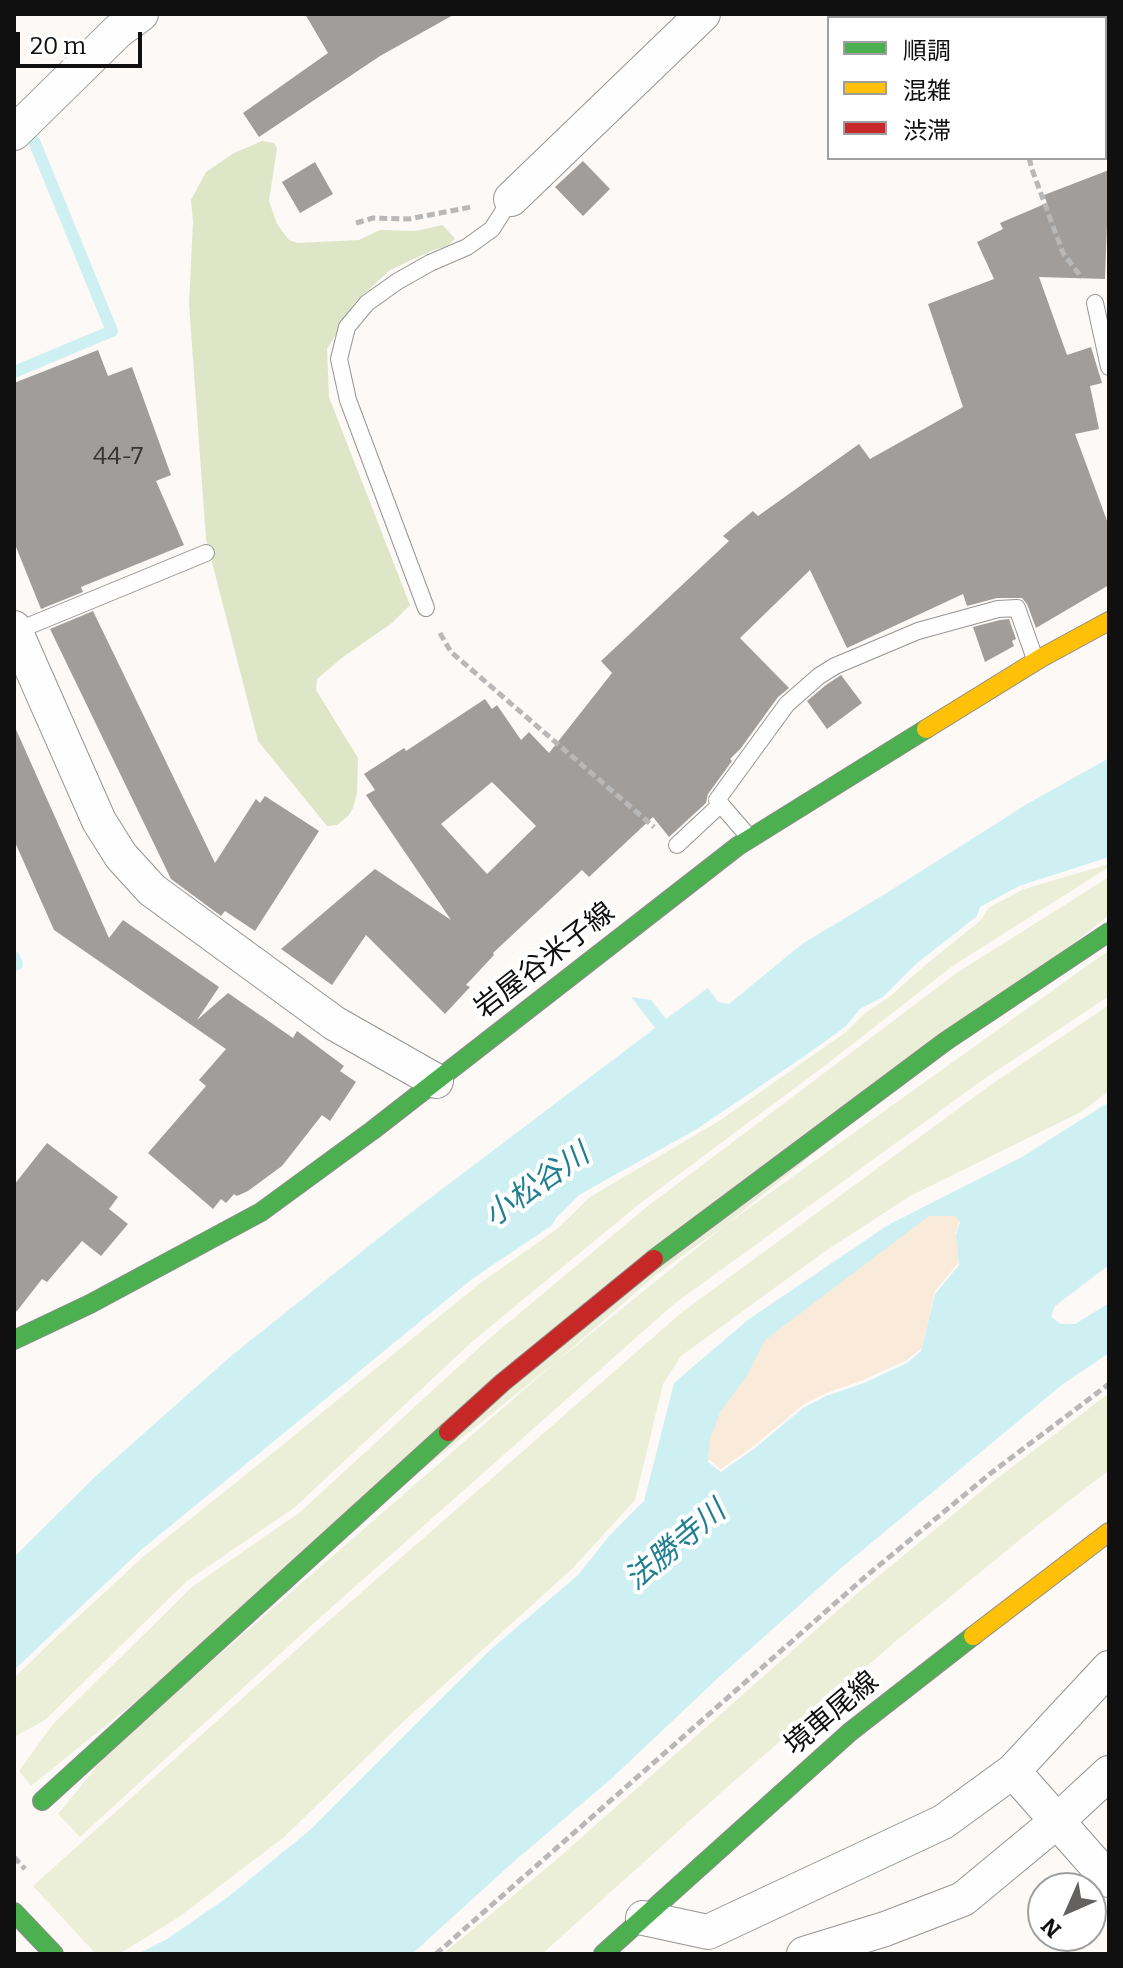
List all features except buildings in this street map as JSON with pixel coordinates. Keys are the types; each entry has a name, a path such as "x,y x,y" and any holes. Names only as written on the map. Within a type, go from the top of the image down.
{"main road":[{"name":"岩屋谷米子線","path":"14,1340 90,1304 261,1212 373,1130 738,846 1036,661 1109,621"},
{"path":"42,1801 502,1383 676,1241 946,1041 1109,932"},
{"name":"境車尾線","path":"603,1954 850,1732 1109,1532"},
{"path":"14,1912 54,1954"}],"street":[{"path":"14,133 118,31 141,14"},
{"path":"511,199 703,14"},
{"path":"14,630 99,821 131,868 152,890 334,1023 436,1081"},
{"path":"643,1918 708,1932 943,1822 1013,1771 1109,1668"},
{"path":"1013,1771 1109,1880"},
{"path":"804,1954 885,1929 963,1899 1056,1822 1109,1773"}],"lane":[{"path":"426,608 348,400 339,359 347,327 367,303 398,281 467,247 492,229 511,199"},
{"path":"1095,303 1109,367"},
{"path":"14,630 206,553"},
{"path":"750,839 717,800 787,704 835,666 918,631 998,609 1017,608 1036,661"},
{"path":"677,845 721,804"}],"path":[{"path":"1030,160 1063,253 1087,286 1095,303"},
{"path":"356,223 373,218 409,219 511,199"},
{"path":"426,608 451,652 677,845"},
{"path":"436,1954 865,1577 991,1473 1109,1384"}],"green space":[{"path":"262,141 274,143 277,148 269,201 277,224 289,240 297,243 359,240 380,230 415,231 443,225 455,239 447,246 390,270 355,302 327,349 329,397 410,605 392,623 317,679 316,690 358,758 357,793 353,808 337,825 327,826 258,741 206,539 189,304 193,222 191,200 206,172 234,153"},
{"path":"1109,864 1109,867 954,965 638,1205 474,1340 294,1508 187,1581 45,1720 14,1737 14,1678 54,1639 144,1556 479,1284 557,1229 590,1197 719,1121 846,1032 865,1013 888,998 981,920 988,908 1024,889"},
{"path":"1109,877 1109,915 31,1786 19,1771 53,1724 193,1586 299,1513 483,1344 644,1209 958,972"},
{"path":"1109,950 1109,996 984,1079 674,1304 315,1622 80,1837 58,1814 112,1748 657,1274"},
{"path":"1109,1005 1109,1091 1081,1112 910,1196 824,1252 681,1356 663,1384 635,1500 573,1568 405,1720 283,1838 179,1917 119,1954 96,1954 33,1886 324,1625 681,1313 989,1086"},
{"path":"1109,1393 1109,1470 896,1641 542,1954 443,1954 556,1860 853,1597 995,1480"}],"sand":[{"path":"929,1212 956,1212 960,1219 956,1232 959,1262 935,1291 922,1348 907,1360 804,1404 721,1469 708,1459 710,1436 720,1408 766,1336"}],"water":[{"name":"小松谷川","path":"1109,758 1109,857 1019,886 980,907 977,916 916,964 883,997 860,1009 845,1027 809,1053 697,1129 579,1195 551,1226 472,1279 141,1550 14,1670 14,1557 98,1474 231,1356 404,1218 655,1028 631,997 651,1000 666,1019 708,988 718,1002 729,1004 802,944 1027,804"},
{"name":"法勝寺川","path":"1109,1102 1109,1265 1055,1306 1051,1317 1061,1324 1075,1324 1109,1303 1109,1353 1063,1384 841,1568 611,1779 412,1954 138,1954 167,1939 228,1897 310,1830 489,1651 578,1575 609,1536 644,1501 674,1383 749,1319 888,1225 1022,1157","holes":["929,1216 955,1216 960,1222 956,1235 959,1265 935,1294 921,1351 907,1363 803,1408 721,1472 708,1462 710,1439 720,1412 746,1377 765,1340"]}],"waterway":[{"path":"14,372 112,331 34,141"},
{"path":"14,957 17,964 14,965"}],"traffic: fast":[{"path":"14,1340 90,1304 261,1212 373,1130 738,846 926,729"},
{"path":"654,1259 946,1041 1109,932"},
{"path":"42,1801 448,1432"},
{"path":"603,1954 850,1732 973,1636"},
{"path":"14,1912 54,1954"}],"traffic: slow":[{"path":"926,729 1041,658 1109,621"},
{"path":"973,1636 1109,1532"}],"traffic: jam":[{"path":"448,1432 502,1383 654,1259"}]}
